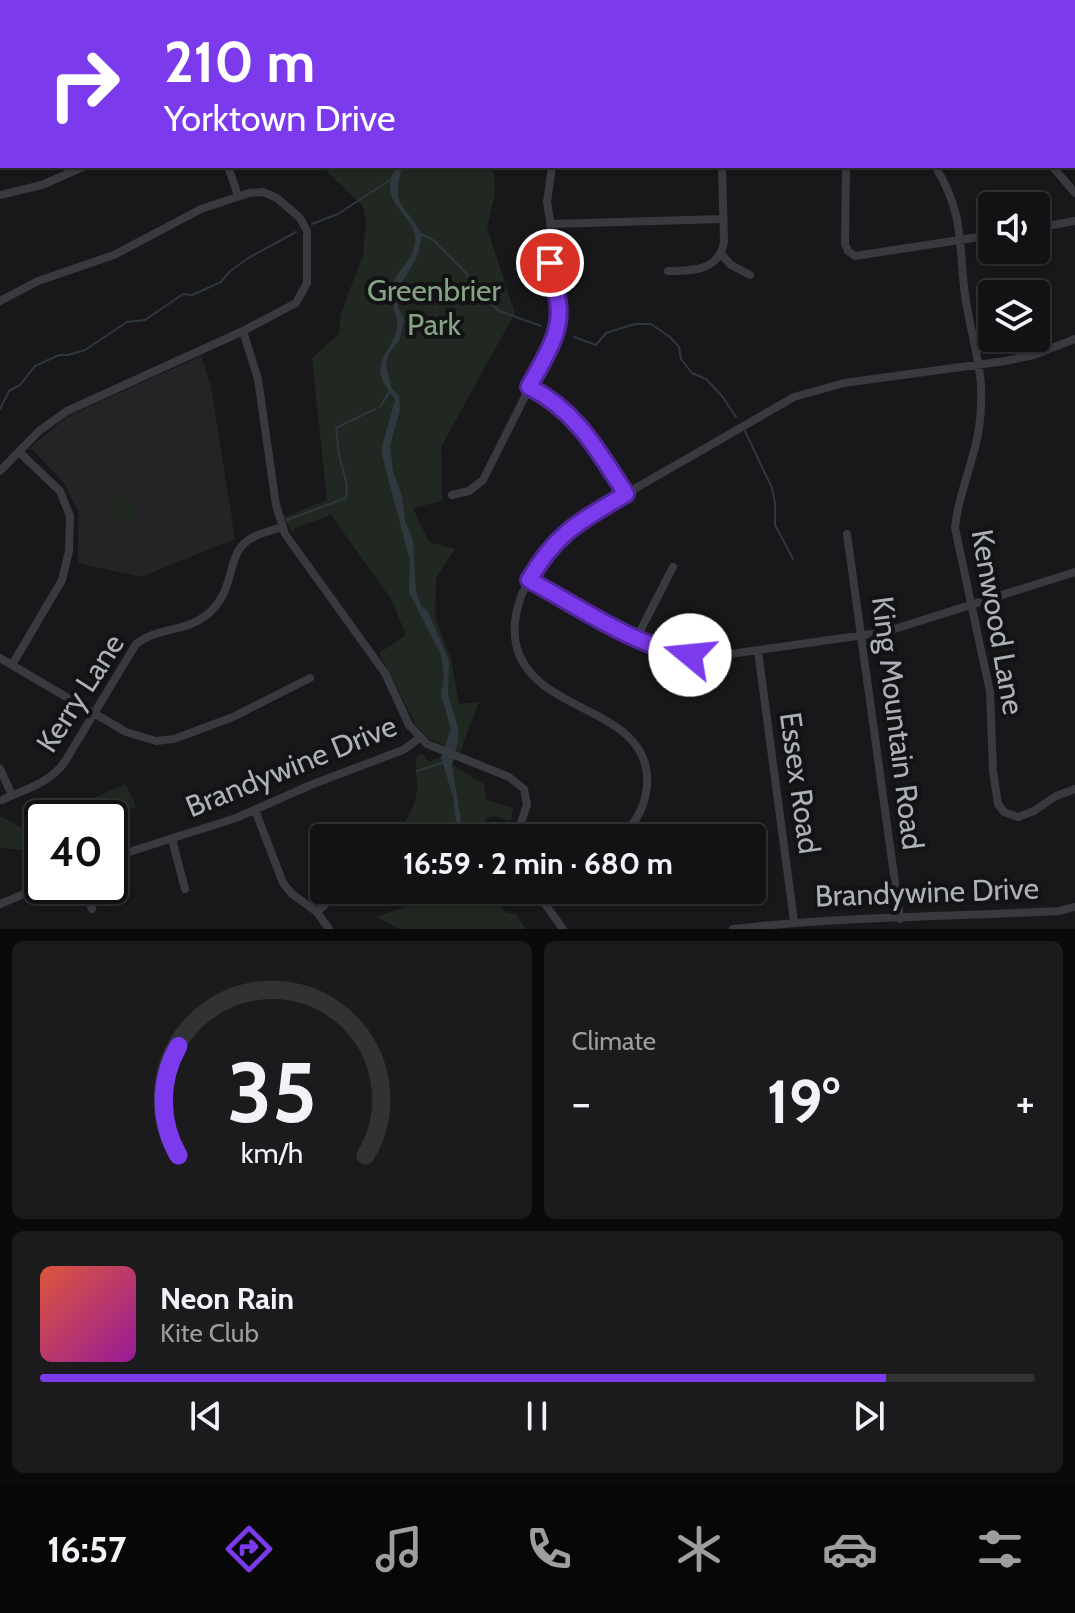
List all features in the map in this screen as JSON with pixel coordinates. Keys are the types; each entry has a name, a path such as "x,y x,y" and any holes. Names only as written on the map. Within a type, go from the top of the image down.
{"street":[{"path":"0,195 42,185 80,168"},
{"path":"229,168 238,196"},
{"path":"452,495 469,491 483,480 552,346 559,323 559,303 550,263 547,202 552,168"},
{"path":"668,271 700,269 721,254 724,242 722,168"},
{"path":"846,168 845,234 846,247 851,254 859,257 978,237"},
{"name":"Kenwood Lane","path":"936,168 951,198 962,240 965,293 980,365 982,398 979,430 955,528 990,692 994,785 1000,808 1018,817 1075,789"},
{"path":"1054,168 1075,193"},
{"path":"0,301 38,281 98,263 191,213 257,192 277,198 300,218 309,240 308,277 301,296 289,308 67,411 43,427 0,471"},
{"path":"550,224 722,219"},
{"path":"1050,225 1075,221"},
{"path":"721,254 731,265 750,275"},
{"path":"243,331 258,379 276,505 282,527 292,546 385,673 409,725 420,738"},
{"path":"632,824 643,806 647,786 643,759 635,744 624,732 550,691 528,671 519,653 514,632 516,611 529,580 561,535 794,397 844,383 1034,355 1075,339"},
{"path":"529,387 557,403 580,425 626,494"},
{"path":"12,665 62,580 69,551 70,516 60,491 19,452"},
{"name":"Kerry Lane","path":"2,800 42,784 58,770 136,644 156,633 186,627 203,618 224,596 231,579 234,558 240,548 255,536 282,527"},
{"name":"King Mountain Road","path":"847,534 900,919"},
{"path":"637,637 673,567"},
{"path":"529,580 637,637 670,651 690,655 758,651 862,637 1075,572"},
{"name":"Essex Road","path":"758,651 794,921"},
{"path":"0,658 133,736 148,740 165,740 242,713 310,678"},
{"name":"Brandywine Drive","path":"128,852 214,827 313,784 403,750 420,738 509,777 524,789 527,805 521,824"},
{"name":"Kerry Lane","path":"0,769 12,795"},
{"path":"255,810 283,883 292,894 317,912 329,929"},
{"path":"172,839 185,889"},
{"path":"0,904 24,894"},
{"path":"90,904 92,909"},
{"path":"317,912 325,904"},
{"path":"546,904 563,929"},
{"name":"Brandywine Drive","path":"733,929 794,921 900,919 1059,911 1075,907"}],"shaded area":[{"path":"395,168 402,168 398,198 422,235 418,255 397,291 398,307 404,320 400,339 389,353 386,364 391,387 399,396 400,409 390,446 405,521 413,540 416,591 449,660 448,694 458,728 452,765 462,824 456,824 453,797 441,757 451,729 441,695 444,676 441,655 409,592 410,561 382,455 395,400 380,371 397,330 391,291 415,243 412,227 390,192"},
{"path":"201,356 211,386 235,539 141,577 78,563 78,511 64,483 32,449 27,450 68,416"}],"green space":[{"name":"Greenbrier Park","path":"323,168 492,168 494,174 495,194 487,228 515,313 441,447 442,501 413,508 429,542 455,549 436,578 435,617 451,659 459,704 479,702 460,752 429,739 416,725 379,653 406,635 391,599 331,515 295,528 292,533 282,513 287,516 327,500 312,358 339,334 341,313 363,255 366,223 363,206"},
{"path":"131,491 136,518 106,526 111,503"},
{"path":"423,754 429,762 441,757 458,824 405,823 416,794 418,755"},
{"path":"452,765 484,784 486,800 513,808 511,821 494,816 482,824 462,824"},
{"path":"126,784 136,807 128,810 128,800 88,800"},
{"path":"0,816 24,827 24,850 0,848"},
{"path":"412,904 499,904 505,912 516,914 526,929 399,929 377,917"}],"waterway":[{"path":"312,224 338,214 390,180"},
{"path":"0,409 9,391 20,385 35,366 59,355 85,350 127,322 145,320 183,294 192,295 221,282 230,271 250,257 296,232"},
{"path":"419,233 433,240 467,274 474,289 499,311 541,326"},
{"path":"574,337 596,345 606,333 635,324 651,324 670,337 679,347 681,359 692,373 706,379 736,417"},
{"path":"380,407 390,391"},
{"path":"287,520 346,498 346,481 336,428 375,409"},
{"path":"745,431 772,488 775,525 793,559"},
{"path":"417,771 442,763"}],"route":[{"path":"550,263 559,303 559,323 552,346 529,387 557,403 580,425 626,494 561,535 529,580 656,646 690,655"}]}
